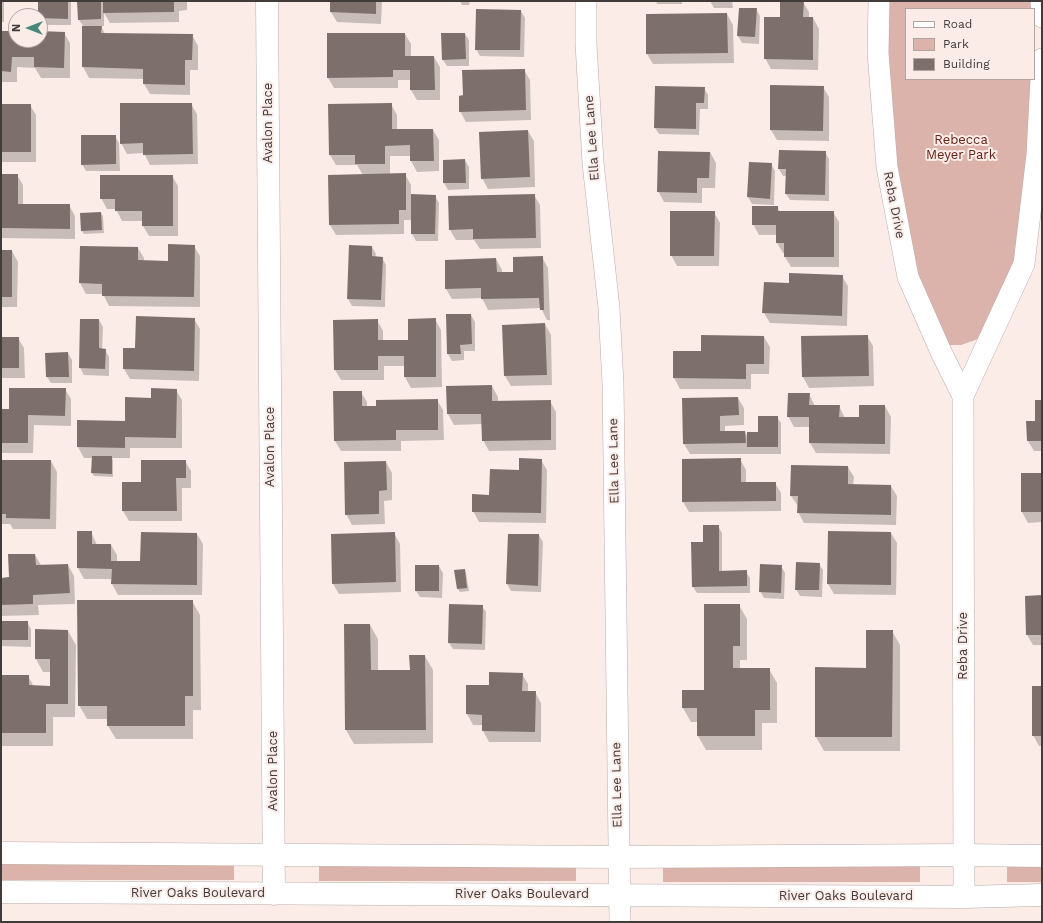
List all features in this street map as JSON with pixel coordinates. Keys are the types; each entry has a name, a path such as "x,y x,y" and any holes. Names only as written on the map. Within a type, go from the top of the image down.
{"street":[{"name":"Avalon Place","path":"267,1 274,894"},
{"name":"Ella Lee Lane","path":"586,1 586,44 593,163 609,308 613,384 620,922"},
{"name":"Reba Drive","path":"879,1 878,53 887,167 908,277 942,354 963,396"},
{"path":"1041,1 1042,18"},
{"name":"Reba Drive","path":"964,897 963,396 1024,264 1037,155 1042,58"},
{"path":"1,853 619,857 1042,856"},
{"name":"River Oaks Boulevard","path":"1,892 619,894 964,897 1042,895"}],"green space":[{"name":"Rebecca Meyer Park","path":"889,1 1031,1 1032,8 905,8 905,80 1031,80 1027,154 1015,261 978,339 961,345 949,345 917,274 896,166 887,53"},
{"path":"1,861 234,861 234,880 1,880"},
{"path":"576,862 576,881 319,881 319,863"},
{"path":"920,863 920,882 663,882 663,864"},
{"path":"1007,863 1042,863 1042,882 1007,882"}],"building":[{"path":"38,1 68,1 68,19 48,18 48,8 38,8"},
{"path":"77,1 101,1 101,19 78,20"},
{"path":"103,1 174,1 174,12 103,13"},
{"path":"330,1 376,1 376,14 330,12"},
{"path":"780,1 804,1 803,17 813,17 813,60 764,59 764,17 780,17"},
{"path":"739,8 757,8 755,37 737,36"},
{"path":"476,9 521,10 520,50 475,50"},
{"path":"727,13 728,53 646,54 646,14"},
{"path":"82,26 102,26 101,33 193,34 192,60 185,60 185,85 143,84 143,69 82,67"},
{"path":"1,31 8,31 8,48 48,48 48,31 65,32 64,68 34,67 34,57 12,57 11,72 1,71"},
{"path":"327,33 405,33 405,56 434,56 435,90 410,90 410,70 393,70 393,77 327,78"},
{"path":"441,33 465,33 466,59 442,60"},
{"path":"525,69 526,110 459,112 459,96 463,95 462,70"},
{"path":"770,85 824,86 823,131 770,130"},
{"path":"655,86 705,87 704,103 696,103 696,129 654,128"},
{"path":"120,103 192,103 193,154 143,155 143,143 120,144"},
{"path":"392,103 392,129 433,129 434,161 410,161 410,145 385,146 385,164 355,164 355,155 329,155 328,104"},
{"path":"1,104 31,104 31,152 1,152"},
{"path":"528,130 530,177 481,179 479,132"},
{"path":"81,135 116,135 116,164 81,165"},
{"path":"779,150 826,151 825,195 785,194 786,169 778,169"},
{"path":"658,151 710,152 709,178 697,178 697,193 657,192"},
{"path":"465,159 466,183 443,183 443,160"},
{"path":"749,162 772,163 770,199 747,197"},
{"path":"406,173 406,210 399,210 399,224 329,225 328,175"},
{"path":"1,174 18,174 18,204 70,204 70,229 1,228"},
{"path":"100,175 173,175 173,226 142,226 142,211 115,211 115,199 100,199"},
{"path":"411,194 436,195 435,234 411,234"},
{"path":"535,194 536,238 473,239 473,229 449,230 448,196"},
{"path":"752,206 778,206 778,211 834,211 834,257 784,257 784,243 776,243 776,225 752,225"},
{"path":"670,211 715,211 714,256 670,256"},
{"path":"101,212 102,230 81,231 80,213"},
{"path":"168,244 195,245 194,297 102,296 102,284 79,283 80,246 138,247 138,260 168,261"},
{"path":"349,245 372,246 372,256 383,257 381,300 347,299"},
{"path":"1,250 12,250 12,297 1,297"},
{"path":"543,256 544,310 540,310 539,298 481,299 481,288 445,289 445,260 496,258 497,272 513,272 513,257"},
{"path":"789,273 843,275 842,316 762,313 764,282 789,283"},
{"path":"446,314 471,314 472,344 460,345 461,354 447,354"},
{"path":"136,316 195,318 194,371 123,369 123,348 135,348"},
{"path":"436,318 436,377 404,377 404,356 378,356 378,370 334,370 333,320 378,319 378,340 408,340 408,319"},
{"path":"80,319 99,319 99,348 106,349 105,369 79,368"},
{"path":"545,323 547,375 504,376 502,325"},
{"path":"701,335 764,336 764,364 746,364 746,379 673,378 673,351 701,351"},
{"path":"868,335 869,376 802,377 801,336"},
{"path":"1,337 19,337 19,368 1,368"},
{"path":"68,352 69,377 46,377 45,353"},
{"path":"492,385 492,401 551,400 551,440 482,441 481,414 447,414 446,386"},
{"path":"9,388 66,388 65,416 28,415 28,443 1,443 1,409 9,409"},
{"path":"151,388 177,389 176,438 125,437 125,448 77,447 77,420 125,421 125,397 151,398"},
{"path":"333,391 362,391 362,406 376,406 376,400 438,399 438,430 396,430 396,440 334,441"},
{"path":"788,393 810,393 809,405 840,405 839,417 859,417 859,405 885,405 885,444 809,443 809,417 787,417"},
{"path":"738,397 739,415 720,416 720,431 745,431 746,443 683,444 682,398"},
{"path":"1035,400 1042,400 1042,441 1027,441 1026,421 1035,421"},
{"path":"758,416 778,416 778,447 747,447 747,432 758,432"},
{"path":"92,456 112,456 112,474 91,473"},
{"path":"519,458 542,459 541,513 472,512 472,494 489,495 490,469 519,470"},
{"path":"741,458 741,482 776,482 776,501 682,502 682,459"},
{"path":"1,460 51,460 50,519 6,518 6,514 1,514"},
{"path":"141,460 186,460 186,478 176,478 177,511 122,511 122,482 141,482"},
{"path":"386,461 387,490 379,491 379,514 345,515 344,462"},
{"path":"791,465 848,466 848,484 891,485 891,515 797,513 798,496 790,496"},
{"path":"1021,473 1042,473 1042,512 1021,512"},
{"path":"703,525 719,525 719,571 747,570 747,586 692,587 691,542 703,542"},
{"path":"77,531 92,531 92,544 111,544 111,561 140,561 141,532 197,533 197,585 111,584 112,569 77,568"},
{"path":"828,531 891,532 891,585 827,584"},
{"path":"395,532 396,582 332,584 331,534"},
{"path":"508,534 539,534 538,586 506,584"},
{"path":"8,554 35,554 36,565 68,564 70,593 33,595 33,604 1,605 1,578 9,577"},
{"path":"796,562 820,563 819,590 795,590"},
{"path":"760,564 782,565 781,593 759,592"},
{"path":"415,565 439,565 439,591 415,591"},
{"path":"465,569 467,588 457,589 454,570"},
{"path":"1042,595 1042,635 1026,635 1025,596"},
{"path":"77,600 193,600 193,696 185,696 185,726 107,726 107,706 78,706"},
{"path":"449,604 483,605 482,644 448,643"},
{"path":"704,604 740,604 740,646 733,646 733,668 770,668 770,710 755,710 755,736 697,736 697,708 682,708 682,690 704,690"},
{"path":"1,621 28,621 28,640 1,640"},
{"path":"344,624 370,624 371,670 410,670 409,655 425,655 426,730 345,730"},
{"path":"35,629 68,630 68,704 46,704 46,733 1,733 1,675 29,675 29,685 50,686 50,659 35,659"},
{"path":"866,630 893,630 892,737 815,737 815,667 866,668"},
{"path":"489,672 523,673 522,691 536,691 535,732 482,731 482,715 466,714 466,685 489,685"},
{"path":"1032,686 1042,686 1042,736 1032,736"}]}
